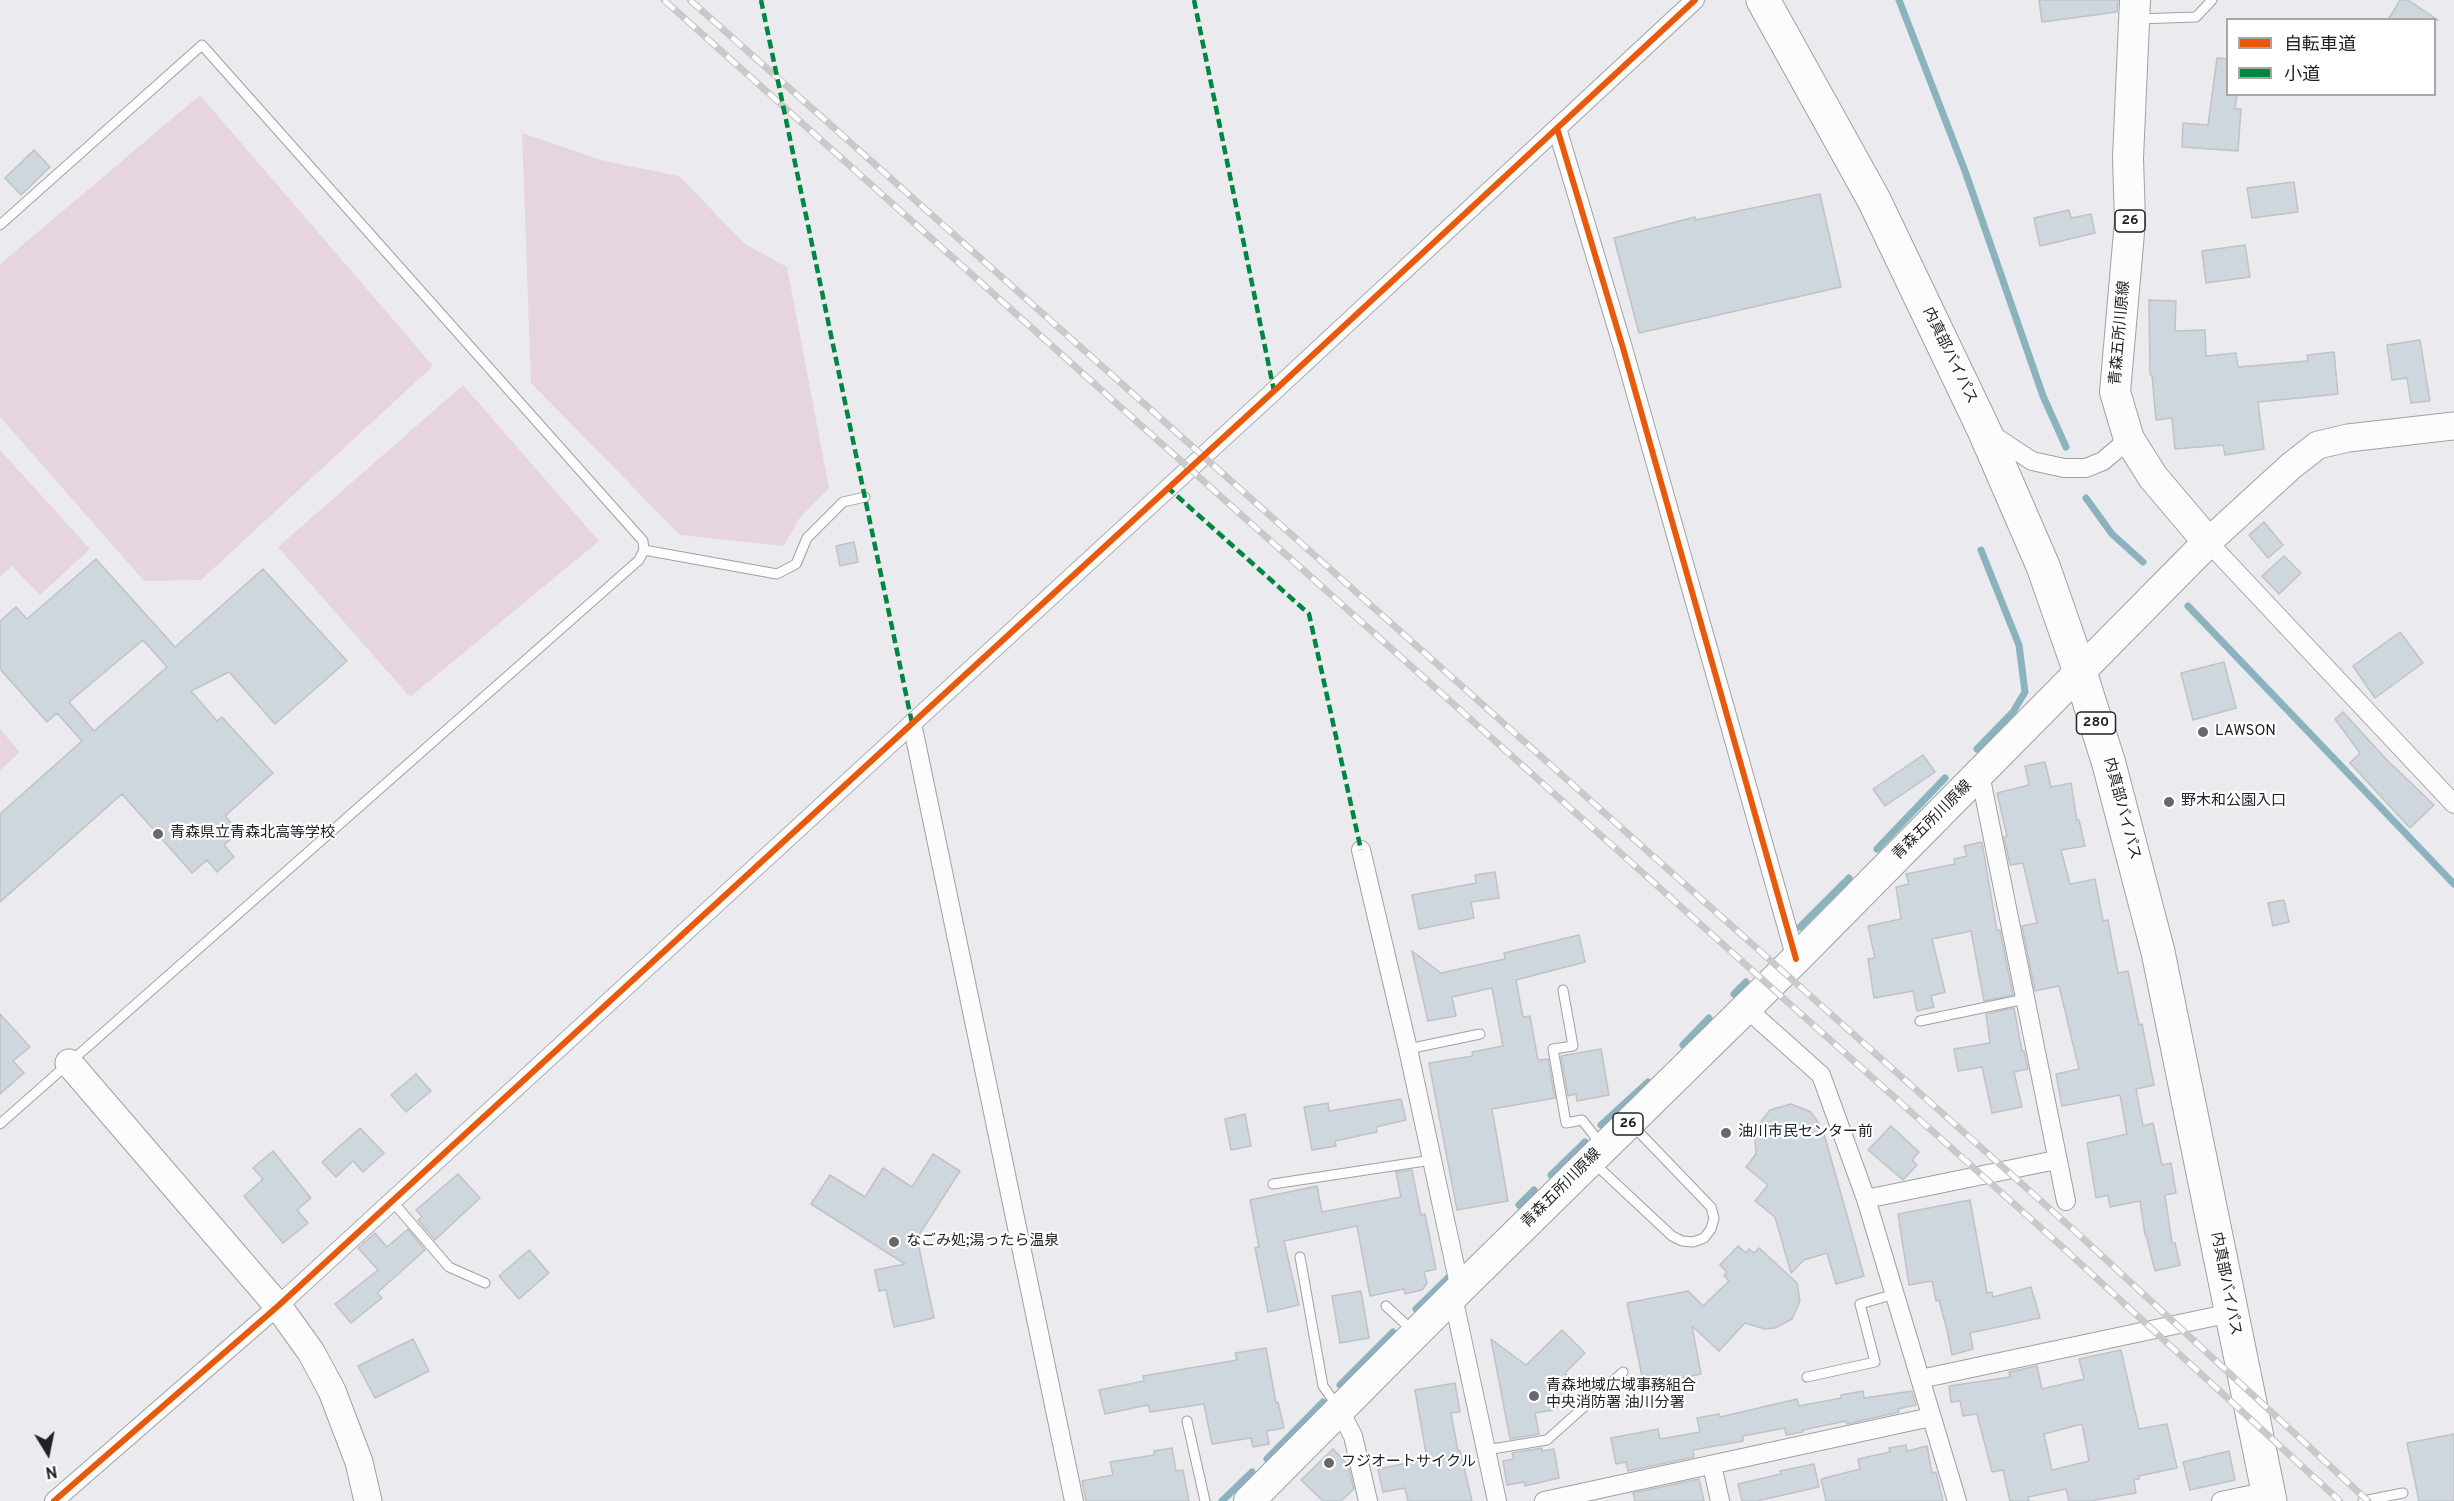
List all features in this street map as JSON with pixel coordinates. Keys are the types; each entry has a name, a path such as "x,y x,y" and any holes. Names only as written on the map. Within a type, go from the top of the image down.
{"highway":[{"name":"内真部バイパス","path":"1763,0 1874,200 1984,430 2043,566 2080,672 2109,764 2158,952 2269,1496"}],"main road":[{"name":"青森五所川原線","path":"1249,1501 1980,774 2208,542 2153,477 2129,440 2120,417 2115,392 2130,222 2128,158 2135,9"}],"street":[{"path":"54,1501 278,1306 1695,0"},
{"path":"1557,128 1623,348 1796,958"},
{"path":"2454,426 2348,438 2318,445 2291,466 2208,542 2454,804"},
{"path":"1984,430 2032,461 2064,468 2086,468 2103,461 2129,440"},
{"path":"912,723 1074,1501"},
{"path":"1980,774 2066,1201"},
{"path":"1361,850 1432,1160 1497,1501"},
{"path":"1746,1008 1821,1075 1866,1199 1957,1501"},
{"path":"69,1064 278,1306 311,1352 332,1391 359,1462 368,1501"},
{"path":"1866,1199 2056,1160"},
{"path":"1920,1379 2231,1313"},
{"path":"1339,1409 1353,1436 1368,1501"},
{"path":"1544,1501 1931,1417"},
{"path":"1712,1465 1720,1501"},
{"path":"2221,1501 2269,1496"}],"lane":[{"path":"2135,9 2196,17 2212,0"},
{"path":"0,225 202,45 643,541 644,550 639,560 0,1124"},
{"path":"644,550 777,574 796,564 807,538 843,502 865,497"},
{"path":"1563,990 1573,1046 1553,1049 1566,1123 1582,1120 1598,1154 1672,1236 1682,1241 1693,1242 1704,1238 1711,1229 1714,1218 1712,1207 1630,1122"},
{"path":"1920,1021 2025,999"},
{"path":"1408,1048 1480,1034"},
{"path":"1274,1184 1432,1160"},
{"path":"392,1201 449,1267 485,1282"},
{"path":"1300,1257 1323,1386 1339,1409"},
{"path":"1807,1377 1875,1362 1860,1305 1895,1294"},
{"path":"1386,1306 1415,1334"},
{"path":"1486,1450 1547,1440 1623,1372"},
{"path":"1187,1421 1205,1501"},
{"path":"2363,1501 2403,1493"}],"shaded area":[{"path":"200,95 433,366 201,580 144,581 0,417 0,264"},
{"path":"522,133 604,161 679,176 745,244 787,267 829,488 799,519 784,546 680,535 531,383"},
{"path":"463,385 599,541 410,697 278,547"},
{"path":"0,450 90,549 40,595 12,566 0,576"},
{"path":"0,729 20,752 0,770"}],"building":[{"path":"2039,0 2118,0 2117,12 2042,22"},
{"path":"2400,0 2408,0 2435,18 2389,18"},
{"path":"2217,58 2226,59 2226,96 2237,96 2235,109 2241,109 2238,151 2182,147 2183,123 2208,125"},
{"path":"34,150 50,167 21,195 5,178"},
{"path":"2294,182 2298,212 2252,218 2247,188"},
{"path":"1820,194 1841,287 1639,333 1614,238 1695,217 1695,220"},
{"path":"2069,210 2071,218 2091,214 2095,233 2040,246 2034,218"},
{"path":"2245,245 2250,277 2206,283 2202,251"},
{"path":"2149,300 2176,301 2175,331 2205,330 2206,356 2236,353 2238,367 2308,361 2307,355 2334,352 2338,394 2258,402 2264,449 2225,455 2223,445 2175,449 2172,418 2156,420 2152,375 2150,375"},
{"path":"2420,340 2430,401 2411,403 2407,378 2392,380 2387,345"},
{"path":"2264,522 2283,545 2268,558 2249,535"},
{"path":"854,542 858,562 840,566 836,546"},
{"path":"2284,556 2301,573 2279,594 2262,576"},
{"path":"96,559 175,647 263,569 347,661 275,724 229,672 191,691 217,721 222,717 273,773 225,816 239,832 224,845 234,857 217,872 207,860 192,873 122,794 0,902 0,814 82,741 57,713 47,722 0,669 0,621 16,607 27,619","holes":["143,640 167,667 94,731 69,702"]},
{"path":"2400,632 2423,663 2375,698 2353,666"},
{"path":"2224,662 2236,708 2193,720 2181,673"},
{"path":"2343,712 2386,759 2434,805 2410,828 2350,763 2360,753 2335,719"},
{"path":"1923,755 1935,772 1885,806 1873,789"},
{"path":"2045,762 2051,787 2071,783 2077,820 2079,820 2085,846 2061,850 2070,884 2095,879 2103,921 2108,920 2118,973 2128,971 2139,1025 2142,1024 2154,1085 2136,1089 2143,1126 2153,1123 2162,1165 2171,1163 2176,1193 2165,1195 2172,1243 2175,1243 2180,1265 2155,1271 2145,1235 2140,1201 2110,1207 2108,1195 2096,1198 2087,1143 2127,1134 2120,1095 2062,1106 2056,1074 2079,1069 2059,986 2035,991 2022,926 2037,923 2023,863 2010,865 2004,837 2007,836 1997,793 2029,785 2025,766"},
{"path":"1982,842 1997,931 2000,930 2013,995 1984,1001 1971,931 1932,939 1945,992 1931,996 1934,1007 1917,1011 1913,991 1874,998 1868,959 1875,958 1868,926 1901,919 1896,887 1909,884 1906,874 1955,864 1954,859 1967,856 1964,846"},
{"path":"1495,872 1499,898 1471,902 1474,918 1419,929 1412,895 1476,883 1475,875"},
{"path":"2284,900 2289,922 2273,926 2268,903"},
{"path":"1579,935 1585,962 1516,980 1523,1017 1530,1016 1538,1060 1548,1059 1555,1098 1492,1109 1508,1201 1457,1210 1429,1063 1473,1056 1472,1052 1503,1046 1492,988 1452,997 1456,1016 1428,1021 1412,951 1441,973 1505,959 1504,953"},
{"path":"2014,1008 2022,1051 2024,1051 2028,1069 2014,1072 2022,1107 1992,1113 1982,1067 1958,1071 1954,1049 1990,1043 1986,1014"},
{"path":"0,1014 30,1047 13,1061 24,1073 0,1094"},
{"path":"1601,1049 1609,1095 1577,1101 1576,1094 1568,1096 1561,1056"},
{"path":"416,1074 431,1091 406,1112 391,1095"},
{"path":"1401,1099 1406,1120 1376,1127 1377,1132 1335,1141 1336,1146 1312,1150 1304,1107 1328,1103 1329,1111"},
{"path":"1791,1104 1811,1112 1823,1130 1864,1276 1836,1284 1827,1253 1804,1260 1791,1273 1775,1217 1755,1201 1768,1185 1746,1167 1756,1154 1757,1127 1770,1110"},
{"path":"1245,1114 1251,1146 1231,1150 1225,1119"},
{"path":"1891,1126 1919,1152 1912,1160 1917,1165 1903,1180 1868,1150"},
{"path":"360,1128 384,1153 363,1172 353,1161 336,1177 322,1162"},
{"path":"273,1151 311,1198 297,1210 308,1223 283,1243 244,1196 263,1179 253,1168"},
{"name":"なごみ処;湯ったら温泉","path":"933,1154 960,1171 917,1238 934,1318 894,1327 886,1290 879,1291 875,1270 905,1264 811,1204 830,1175 865,1197 883,1168 912,1187"},
{"path":"1412,1170 1421,1215 1425,1214 1436,1269 1424,1272 1427,1283 1422,1290 1405,1294 1404,1289 1370,1296 1357,1226 1284,1241 1299,1305 1268,1312 1255,1248 1259,1247 1250,1200 1317,1186 1322,1212 1401,1197 1396,1172"},
{"path":"458,1174 480,1198 435,1240 418,1220 422,1217 416,1210"},
{"path":"1970,1200 1987,1293 1992,1292 1993,1297 2031,1287 2040,1318 1970,1333 1973,1349 1952,1355 1939,1300 1936,1301 1932,1281 1909,1285 1898,1214"},
{"path":"408,1229 425,1250 377,1293 382,1298 351,1323 335,1304 378,1270 358,1248 375,1233 387,1247"},
{"path":"1738,1246 1746,1253 1749,1249 1754,1253 1759,1248 1797,1283 1800,1301 1792,1319 1775,1328 1765,1329 1745,1323 1719,1351 1692,1326 1701,1374 1644,1386 1627,1303 1688,1291 1703,1306 1729,1281 1724,1276 1727,1272 1720,1265"},
{"path":"529,1250 549,1273 519,1299 499,1276"},
{"path":"1361,1291 1369,1338 1340,1343 1332,1296"},
{"path":"1562,1330 1585,1353 1565,1373 1578,1386 1554,1410 1535,1413 1539,1434 1510,1439 1491,1339 1526,1365"},
{"path":"413,1339 429,1371 375,1398 358,1366"},
{"path":"1266,1348 1276,1403 1278,1402 1284,1428 1267,1431 1269,1444 1253,1447 1251,1438 1212,1444 1204,1404 1150,1412 1148,1405 1105,1414 1099,1390 1144,1381 1143,1376 1237,1360 1235,1353"},
{"path":"2121,1350 2139,1429 2167,1424 2177,1468 2139,1476 2139,1479 2134,1480 2136,1493 2090,1501 2069,1501 2066,1489 2028,1497 2029,1501 2010,1501 2003,1470 1992,1472 1977,1414 1963,1416 1960,1401 1951,1402 1949,1386 2010,1377 2009,1372 2037,1366 2042,1389 2084,1379 2079,1359","holes":["2082,1424 2089,1461 2052,1470 2044,1434"]},
{"path":"1455,1383 1460,1412 1451,1413 1458,1451 1460,1450 1472,1501 1408,1501 1405,1488 1383,1492 1378,1469 1427,1459 1415,1390"},
{"path":"1863,1391 1864,1398 1912,1391 1916,1405 1898,1409 1899,1412 1847,1424 1846,1421 1803,1430 1803,1432 1786,1435 1785,1428 1743,1436 1743,1441 1693,1450 1694,1457 1628,1471 1626,1462 1616,1464 1611,1438 1658,1429 1660,1439 1700,1432 1697,1418 1719,1414 1720,1417 1797,1399 1799,1406"},
{"path":"2454,1434 2454,1501 2419,1501 2407,1443"},
{"path":"1906,1445 1907,1451 1927,1446 1932,1473 1936,1472 1943,1501 1826,1501 1821,1479 1860,1469 1858,1459 1890,1452 1889,1448"},
{"path":"1172,1448 1176,1471 1183,1470 1189,1501 1086,1501 1082,1481 1113,1475 1110,1462 1154,1455 1154,1451"},
{"path":"1542,1448 1542,1451 1554,1449 1559,1478 1525,1486 1525,1482 1507,1485 1503,1461 1514,1459 1512,1453"},
{"path":"1333,1449 1348,1465 1354,1489 1341,1501 1323,1501 1301,1480"},
{"path":"2229,1451 2235,1480 2190,1490 2183,1462"},
{"path":"1814,1464 1819,1487 1757,1501 1742,1501 1738,1484 1781,1474 1780,1471"},
{"path":"1699,1479 1704,1501 1635,1501 1633,1493"}],"waterway":[{"path":"1899,0 1965,171 2043,396 2066,447"},
{"path":"2086,498 2112,534 2143,562"},
{"path":"1977,749 2013,712 2025,692 2019,645 1981,550"},
{"path":"2188,606 2454,884"},
{"path":"1877,849 1945,778"},
{"path":"1800,927 1849,878"},
{"path":"1734,994 1746,982"},
{"path":"1683,1045 1709,1018"},
{"path":"1601,1125 1648,1082"},
{"path":"1551,1175 1585,1142"},
{"path":"1519,1205 1534,1190"},
{"path":"1416,1309 1450,1276"},
{"path":"1340,1385 1393,1332"},
{"path":"1267,1459 1323,1402"},
{"path":"1222,1501 1252,1472"}],"railway":[{"path":"664,0 2059,1244 2340,1501"},
{"path":"690,0 2076,1232 2368,1501"}],"marked path":[{"path":"761,0 912,723"},
{"path":"1194,0 1274,391"},
{"path":"1167,487 1309,614 1361,850"}],"cycle path":[{"path":"54,1501 278,1306 1274,391 1695,0"},
{"path":"1557,128 1623,348 1796,959"}],"place":[{"name":"LAWSON","path":"2203,732"},
{"name":"野木和公園入口","path":"2169,802"},
{"name":"青森県立青森北高等学校","path":"158,834"},
{"name":"油川市民センター前","path":"1726,1133"},
{"name":"なごみ処;湯ったら温泉","path":"894,1242"},
{"name":"青森地域広域事務組合 中央消防署 油川分署","path":"1534,1396"},
{"name":"フジオートサイクル","path":"1329,1463"}]}
